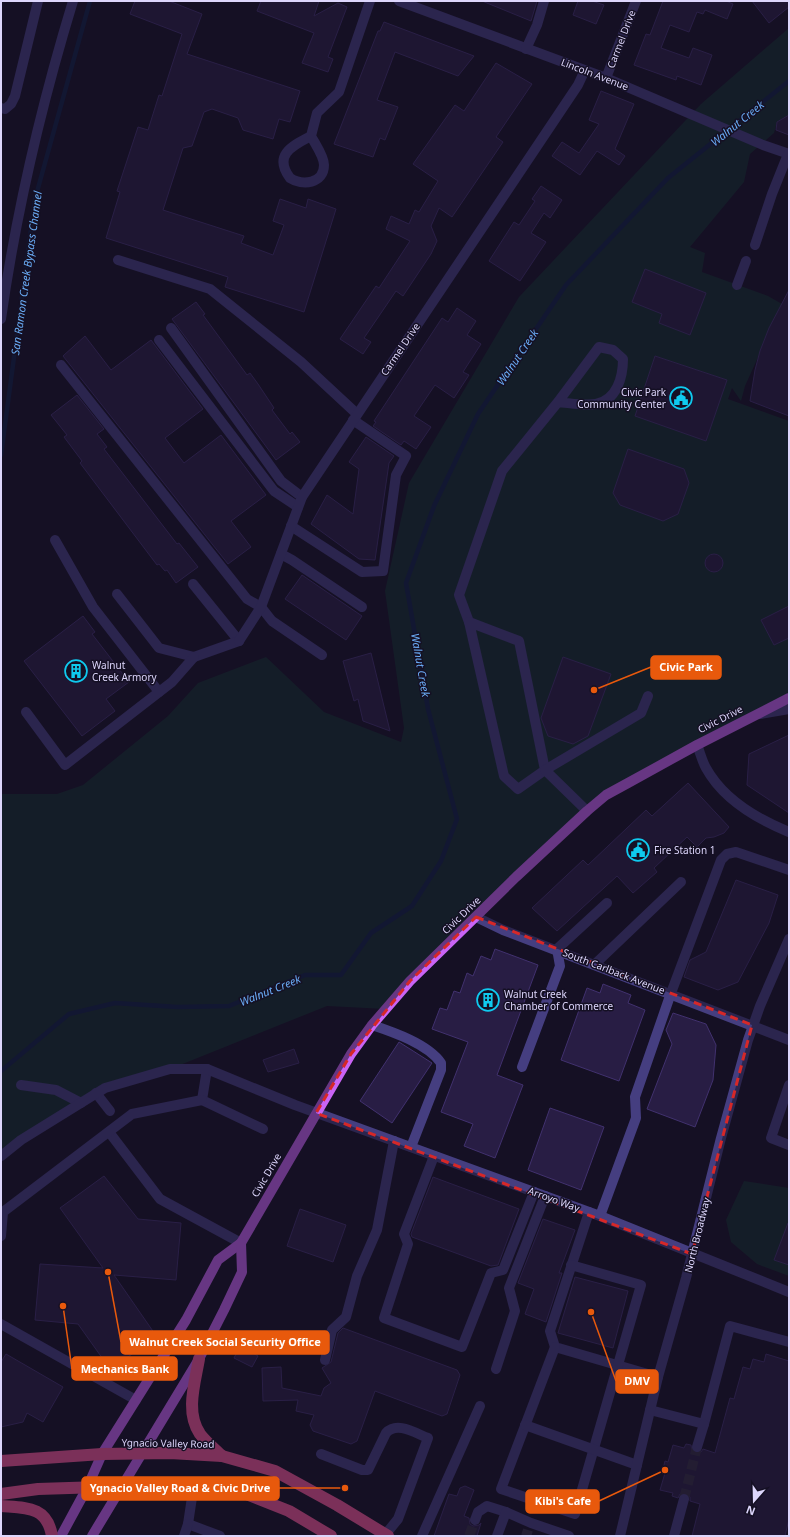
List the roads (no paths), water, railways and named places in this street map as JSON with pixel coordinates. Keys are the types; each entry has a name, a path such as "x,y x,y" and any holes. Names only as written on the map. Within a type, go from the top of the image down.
{"highway":[{"path":"199,1359 192,1398 192,1414 195,1425 201,1435 222,1456"},
{"name":"Ygnacio Valley Road","path":"1,1461 102,1454 222,1456 275,1471 337,1505 387,1535"},
{"path":"1,1494 38,1489 194,1484 231,1488 289,1511 331,1536"},
{"path":"1,1506 31,1509 41,1514 50,1525 52,1536"}],"main road":[{"name":"Civic Drive","path":"61,1536 87,1488 102,1454 186,1320 218,1260 241,1243 351,1054 372,1025 410,981 516,877 606,795 697,745 789,698"},
{"path":"92,1536 120,1486 199,1359 242,1272 241,1243"}],"street":[{"path":"1,108 5,109 12,104 15,96 38,1"},
{"path":"1,319 8,271 41,116 73,1"},
{"path":"311,136 287,151 284,157 285,172 296,182 304,184 319,177 324,166 322,158 311,136 317,113 339,92 370,1"},
{"name":"Lincoln Avenue","path":"399,1 606,78 692,113 762,145 789,154"},
{"path":"526,49 537,25 544,1"},
{"name":"Carmel Drive","path":"606,78 636,1"},
{"name":"Carmel Drive","path":"239,641 261,607 302,497 578,85 585,70"},
{"path":"755,245 772,194 789,154"},
{"path":"118,260 210,289 301,362 355,417 406,456 396,475 383,571 362,572 291,526"},
{"path":"737,285 746,261"},
{"path":"170,328 281,481 302,497"},
{"path":"159,340 274,491 298,507"},
{"path":"558,402 596,404 608,399 617,388 623,374 623,359 613,350 599,347 558,402 502,471 459,595 469,622 504,776 518,790 545,770 641,714 648,696"},
{"path":"61,364 247,599 261,607 272,621 322,655"},
{"path":"55,540 93,607 159,692"},
{"path":"281,554 362,607"},
{"path":"26,712 65,765 172,682 194,658 239,641 193,584"},
{"path":"118,594 159,648 194,658"},
{"path":"469,622 519,641 545,770 587,811"},
{"path":"756,715 789,710"},
{"path":"697,745 706,768 724,793 760,818 789,832"},
{"path":"600,1216 636,1118 635,1097 671,993 721,860 727,854 736,852 789,870"},
{"path":"595,964 681,882"},
{"path":"522,1067 560,966 557,949 607,903"},
{"name":"South Carlback Avenue","path":"476,917 671,993 727,1018 752,1025 789,1040"},
{"name":"North Broadway","path":"624,1535 637,1465 650,1410 692,1254 720,1138 752,1025 789,939"},
{"path":"372,1025 397,1034 433,1053 442,1063 441,1070 411,1147"},
{"path":"1,1156 20,1140 105,1088 170,1069 207,1069 202,1100"},
{"name":"Arroyo Way","path":"207,1069 316,1113 600,1216 789,1292"},
{"path":"21,1085 56,1090 81,1103"},
{"path":"789,1085 771,1138 789,1145"},
{"path":"96,1093 110,1111"},
{"path":"1,1236 3,1212 132,1114 202,1100 263,1129"},
{"path":"109,1132 160,1199 241,1243"},
{"path":"325,1360 332,1330 346,1317 357,1276 376,1230 394,1141"},
{"path":"434,1156 404,1234 408,1244 384,1318 462,1347 491,1274 503,1270 534,1192"},
{"path":"496,1369 515,1311 509,1288 544,1196"},
{"path":"571,1265 641,1285 575,1514 501,1489 555,1347 550,1331 571,1265 589,1212"},
{"path":"1,1324 136,1400"},
{"path":"697,1447 730,1326 789,1342"},
{"path":"555,1347 658,1377"},
{"path":"422,1536 480,1406"},
{"path":"650,1410 704,1424"},
{"path":"525,1425 637,1465"},
{"path":"321,1454 362,1470 368,1470 386,1433 390,1428 397,1427 428,1438 398,1519 387,1535"},
{"path":"184,1536 188,1524 194,1484"},
{"path":"674,1536 684,1499"},
{"path":"475,1520 480,1509 487,1506 506,1512 530,1527 544,1532 569,1536"},
{"path":"497,1536 506,1512"},
{"path":"188,1524 220,1536"}],"waterway":[{"name":"San Ramon Creek Bypass Channel","path":"1,455 35,199 90,1"},
{"name":"Walnut Creek","path":"1,1071 69,1014 115,1003 178,1007 229,1006 305,975 341,975 371,933 412,906 441,861 457,819 428,709 406,583 434,506 478,414 566,285 668,178 789,81"}],"tunnel":[{"path":"684,1499 697,1447"},
{"path":"469,1536 475,1520"},
{"path":"526,1536 528,1530"}],"place":[{"name":"Civic Park Community Center","path":"681,398"},
{"name":"Walnut Creek Armory","path":"76,671"},
{"name":"Civic Park","path":"594,690"},
{"name":"Fire Station 1","path":"638,850"},
{"name":"Walnut Creek Chamber of Commerce","path":"488,1000"},
{"name":"Walnut Creek Social Security Office","path":"108,1272"},
{"name":"Mechanics Bank","path":"63,1306"},
{"name":"DMV","path":"591,1312"},
{"name":"Kibi's Cafe","path":"665,1470"},
{"name":"Ygnacio Valley Road & Civic Drive","path":"345,1488"}]}
